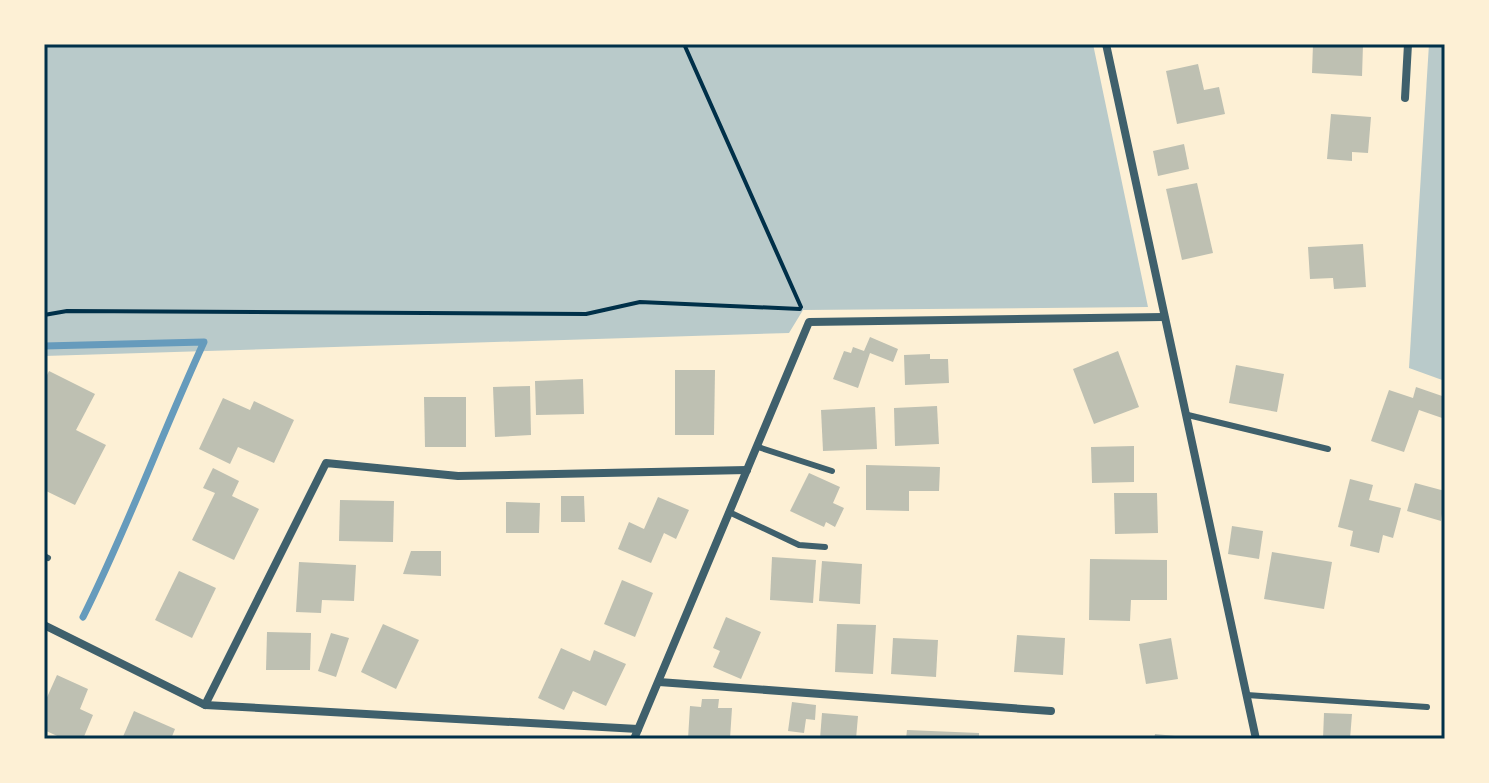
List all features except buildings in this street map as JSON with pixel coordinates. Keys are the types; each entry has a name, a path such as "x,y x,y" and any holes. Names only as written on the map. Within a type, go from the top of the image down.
{"street":[{"path":"1106,44 1256,739"},
{"path":"1405,98 1408,44"},
{"path":"634,739 809,322 1164,317"},
{"path":"205,705 326,463 458,476 747,470"},
{"path":"44,625 205,705 638,729"},
{"path":"659,682 1051,711"}],"lane":[{"path":"1188,415 1328,449"},
{"path":"758,447 832,471"},
{"path":"729,512 799,545 825,547"},
{"path":"1247,695 1427,707"}],"path":[{"path":"44,315 67,311 586,314 640,302 802,310 684,44"}],"shaded area":[{"path":"44,44 1093,44 1148,307 803,310 789,333 44,356"},
{"path":"1429,44 1445,44 1445,381 1409,368"}],"waterway":[{"path":"44,346 204,342 83,617"}]}
